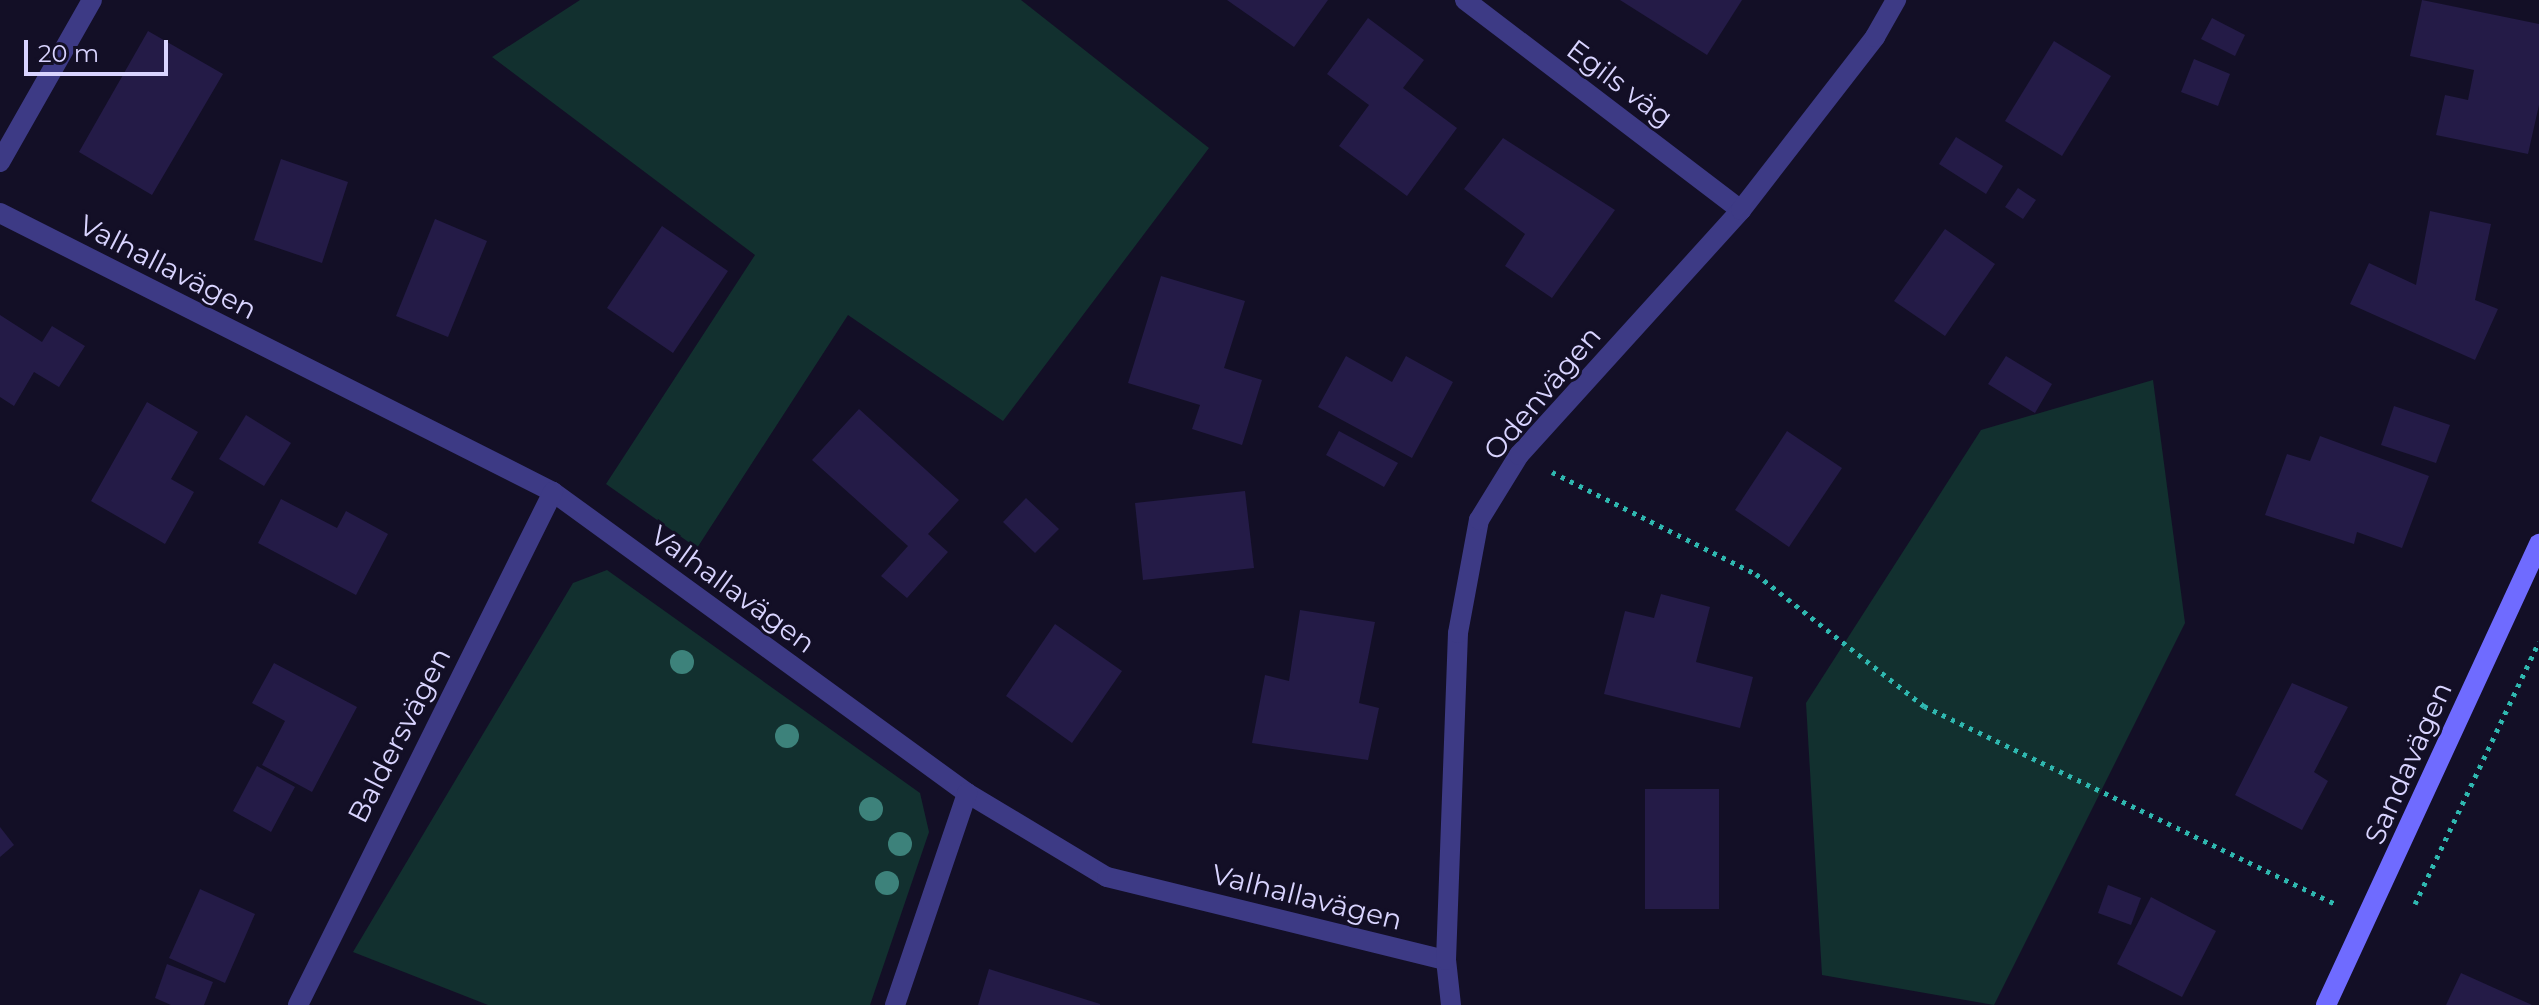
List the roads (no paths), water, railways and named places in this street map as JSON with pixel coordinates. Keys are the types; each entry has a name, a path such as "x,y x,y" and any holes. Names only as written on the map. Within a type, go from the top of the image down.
{"street":[{"path":"0,162 92,0"},
{"name":"Egils väg","path":"1465,0 1741,210"},
{"name":"Odenvägen","path":"1451,1005 1446,960 1458,633 1479,520 1519,455 1741,210 1875,37 1896,0"},
{"name":"Valhallavägen","path":"0,213 553,492 967,793 1107,877 1446,960"},
{"name":"Baldersvägen","path":"298,1005 553,492"},
{"name":"Sandavägen","path":"2326,1005 2368,920 2539,544"},
{"path":"895,1005 967,793"}]}
